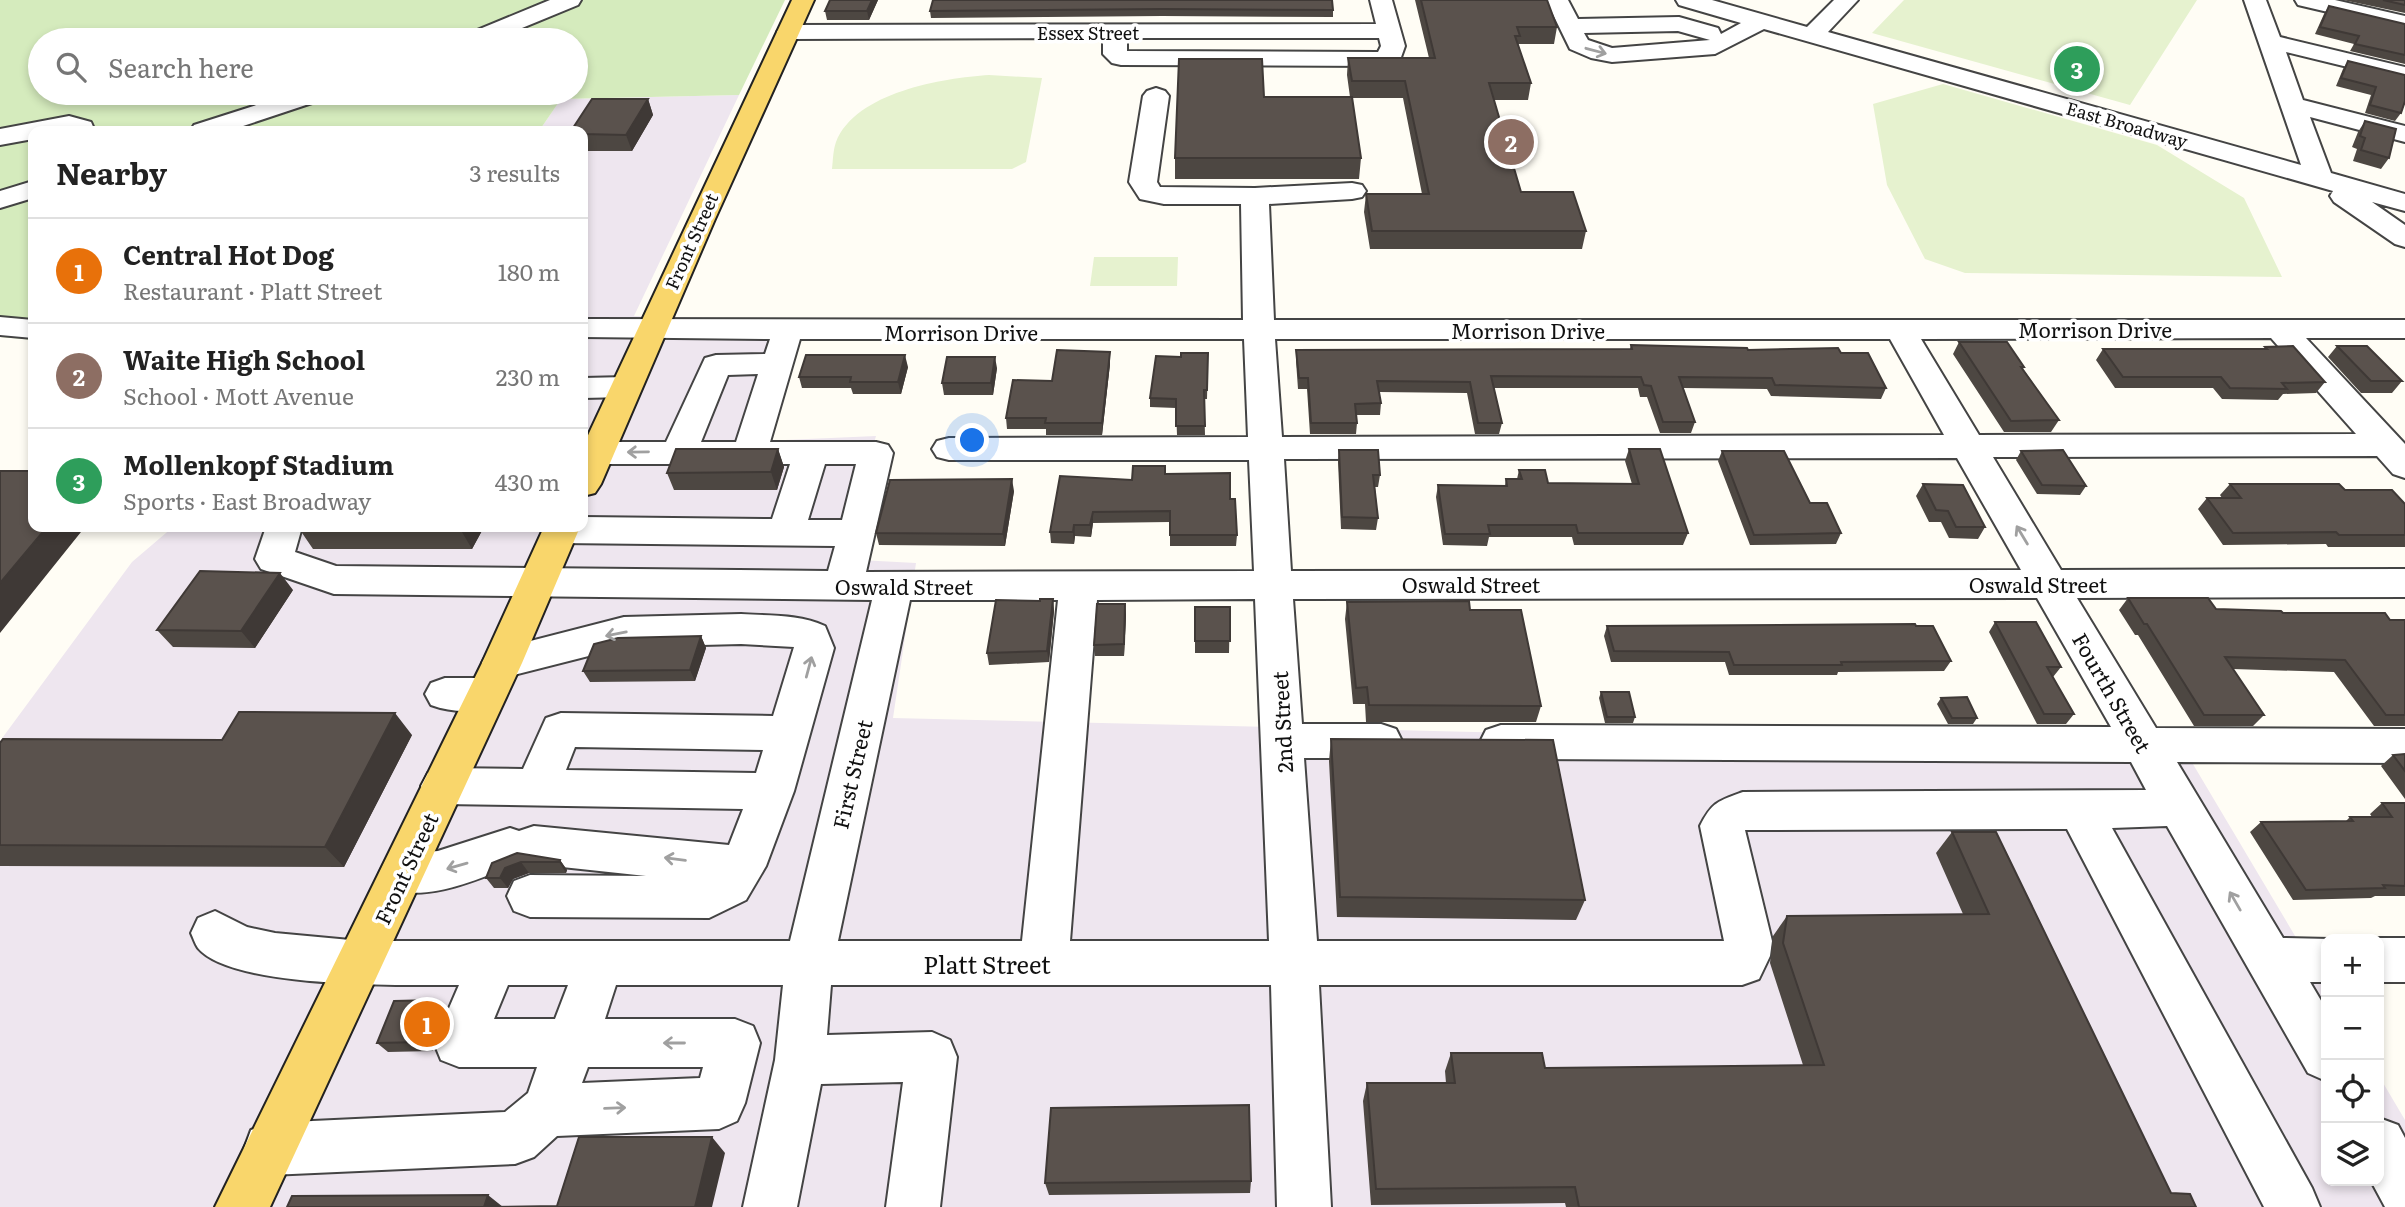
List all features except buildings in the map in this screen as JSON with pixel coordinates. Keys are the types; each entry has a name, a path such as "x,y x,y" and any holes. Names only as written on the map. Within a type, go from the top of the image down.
{"main road":[{"name":"Front Street","path":"588,474 803,0"},
{"name":"Front Street","path":"242,1207 443,786 478,683 537,581 559,532"}],"street":[{"path":"522,0 548,10"},
{"path":"503,28 570,0"},
{"path":"1115,32 1115,54 1130,58 1381,59 1392,55 1393,46 1381,0"},
{"path":"1558,0 1578,44 1612,55 1715,47 1762,21"},
{"name":"East Broadway","path":"1687,0 2405,203"},
{"path":"1812,35 1847,0"},
{"path":"2255,0 2319,179 2405,238"},
{"path":"2306,0 2405,23"},
{"path":"1608,3 1731,39"},
{"name":"Essex Street","path":"789,32 920,22 1115,32 1387,31"},
{"path":"1570,26 1679,24"},
{"path":"2269,41 2405,74"},
{"path":"1156,96 1143,182 1150,193 1164,196 1255,196 1352,191"},
{"path":"2292,104 2405,134"},
{"path":"218,126 282,105"},
{"path":"58,126 78,126"},
{"path":"0,137 28,132"},
{"path":"0,160 28,155"},
{"path":"0,200 28,190"},
{"name":"2nd Street","path":"1255,196 1254,238 1294,962 1304,1207"},
{"path":"0,326 28,329"},
{"name":"Morrison Drive","path":"588,328 788,332 2405,329"},
{"name":"Fourth Street","path":"1899,328 2321,1048"},
{"path":"2280,329 2396,456"},
{"path":"750,452 788,332"},
{"path":"679,452 716,365 778,363"},
{"path":"588,388 626,387"},
{"path":"949,449 1969,446 2396,456"},
{"path":"799,532 823,452"},
{"path":"598,453 876,453 844,585"},
{"path":"588,528 857,533"},
{"name":"Oswald Street","path":"282,532 274,559 334,580 894,586 2405,583"},
{"path":"1044,963 1079,585"},
{"name":"First Street","path":"770,1207 800,1060 809,963 894,586"},
{"path":"478,683 624,632 741,629 801,632 811,637 814,648 772,791 743,866 730,886 709,897 530,896"},
{"path":"538,785 561,730 790,733"},
{"path":"1282,741 1421,742"},
{"path":"1463,742 2405,746"},
{"path":"443,786 538,785 772,791"},
{"path":"2181,807 2091,810 2087,824 2293,1207"},
{"name":"Platt Street","path":"215,933 238,947 275,955 360,963 1742,963 1748,941 1722,826 1728,817 1743,811 1993,829 2091,810"},
{"path":"402,874 438,871 522,846 743,866"},
{"path":"2269,960 2321,960"},
{"path":"2384,960 2405,960"},
{"path":"493,963 459,1043 735,1043 719,1103 547,1110"},
{"path":"270,1149 515,1139 547,1110 600,963"},
{"path":"800,1060 932,1057 913,1207"},
{"path":"2384,1153 2405,1189"}],"shaded area":[{"path":"739,95 634,316 806,320 760,441 876,436 840,559 916,563 893,718 2184,749 2321,980 2321,1186 2384,1186 2384,1084 2405,1120 2405,1207 0,1207 0,741 132,562 167,532 588,532 588,126 542,126 557,105 588,105 588,98"}],"green space":[{"path":"0,0 785,0 739,95 588,98 588,28 28,28 28,105 557,105 542,126 28,126 28,340 0,337"},
{"path":"1904,0 2197,0 2130,105 1872,33"},
{"path":"989,75 1042,78 1026,162 1012,169 832,169 836,142 846,125 862,111 881,100 926,84"},
{"path":"1943,84 2157,145 2244,198 2282,277 1965,273 1925,259 1887,185 1873,104"},
{"path":"1094,257 1178,257 1177,286 1090,286"}],"place":[{"name":"Mollenkopf Stadium","path":"2077,69"},
{"name":"Waite High School","path":"1511,142"},
{"name":"Central Hot Dog","path":"427,1024"}]}
